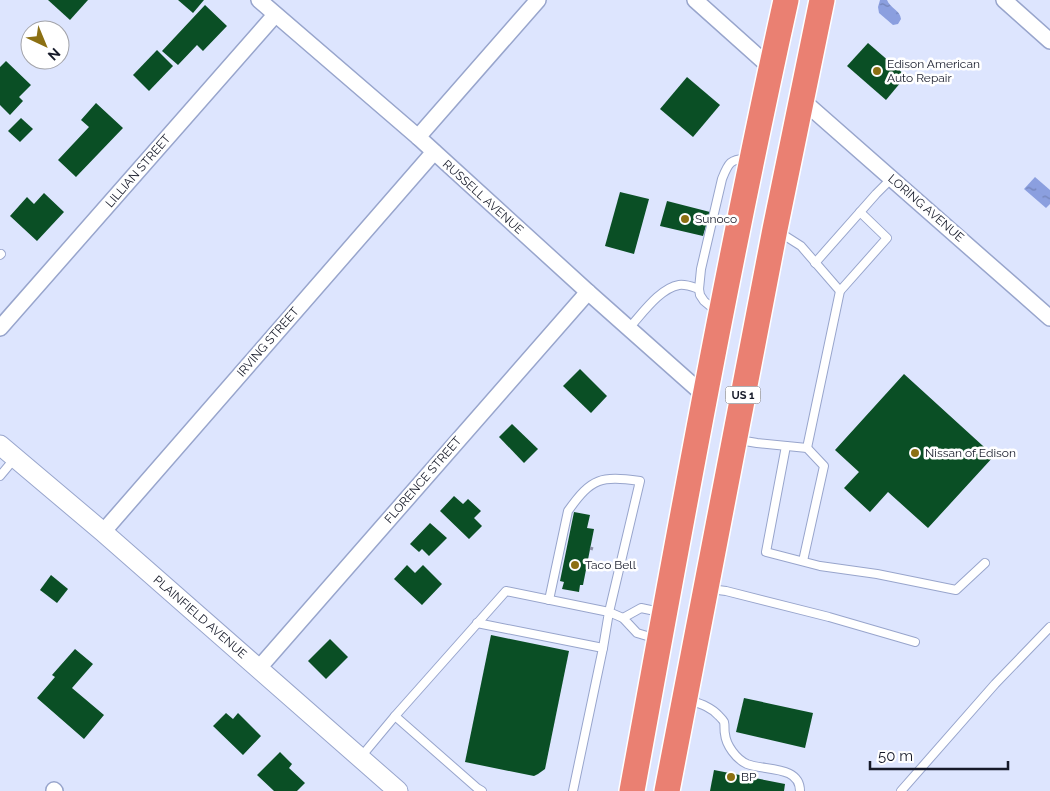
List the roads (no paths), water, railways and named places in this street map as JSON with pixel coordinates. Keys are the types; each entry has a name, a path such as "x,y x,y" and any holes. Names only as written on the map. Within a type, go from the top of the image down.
{"highway":[{"name":"US 1","path":"632,791 721,315 786,0"},
{"name":"US 1","path":"667,791 775,229 822,0"}],"street":[{"name":"RUSSELL AVENUE","path":"259,0 418,137 588,292 706,396"},
{"path":"418,137 538,0"},
{"path":"695,0 771,68"},
{"path":"1004,0 1050,41"},
{"name":"LILLIAN STREET","path":"0,328 275,15"},
{"name":"LORING AVENUE","path":"801,99 1050,318"},
{"name":"IRVING STREET","path":"103,532 434,152"},
{"name":"FLORENCE STREET","path":"258,669 588,292"},
{"name":"PLAINFIELD AVENUE","path":"0,445 103,532 398,791"}],"lane":[{"path":"721,315 704,301 700,294 701,269 726,167 732,161 740,158 752,160"},
{"path":"815,263 892,178"},
{"path":"807,448 840,291 887,238 860,212"},
{"path":"775,229 801,246 840,291"},
{"path":"629,328 652,302 667,289 680,285 699,289"},
{"path":"734,439 756,444 807,448 824,466 803,561"},
{"path":"786,446 766,552 820,566 877,574 956,590 985,563"},
{"path":"0,476 16,458"},
{"path":"549,600 568,510 574,502 589,486 606,478 640,481 609,612 572,791"},
{"path":"706,588 726,591 829,617 915,642"},
{"path":"360,758 506,591 609,612 623,618 637,633 659,640"},
{"path":"623,618 641,608 665,612"},
{"path":"477,623 603,648"},
{"path":"900,791 995,684 1050,627"},
{"path":"685,699 702,704 713,710 724,722 728,744 734,753 747,764 771,768 793,775 799,781 800,791"},
{"path":"395,716 482,791"}],"water":[{"path":"880,0 887,0 899,13 901,19 898,24 893,25 879,13"},
{"path":"1035,177 1050,190 1050,204 1046,208 1024,189"}],"place":[{"name":"Edison American Auto Repair","path":"877,71"},
{"name":"Sunoco","path":"685,219"},
{"name":"Nissan of Edison","path":"915,453"},
{"name":"Taco Bell","path":"575,565"},
{"name":"BP","path":"731,777"}]}
